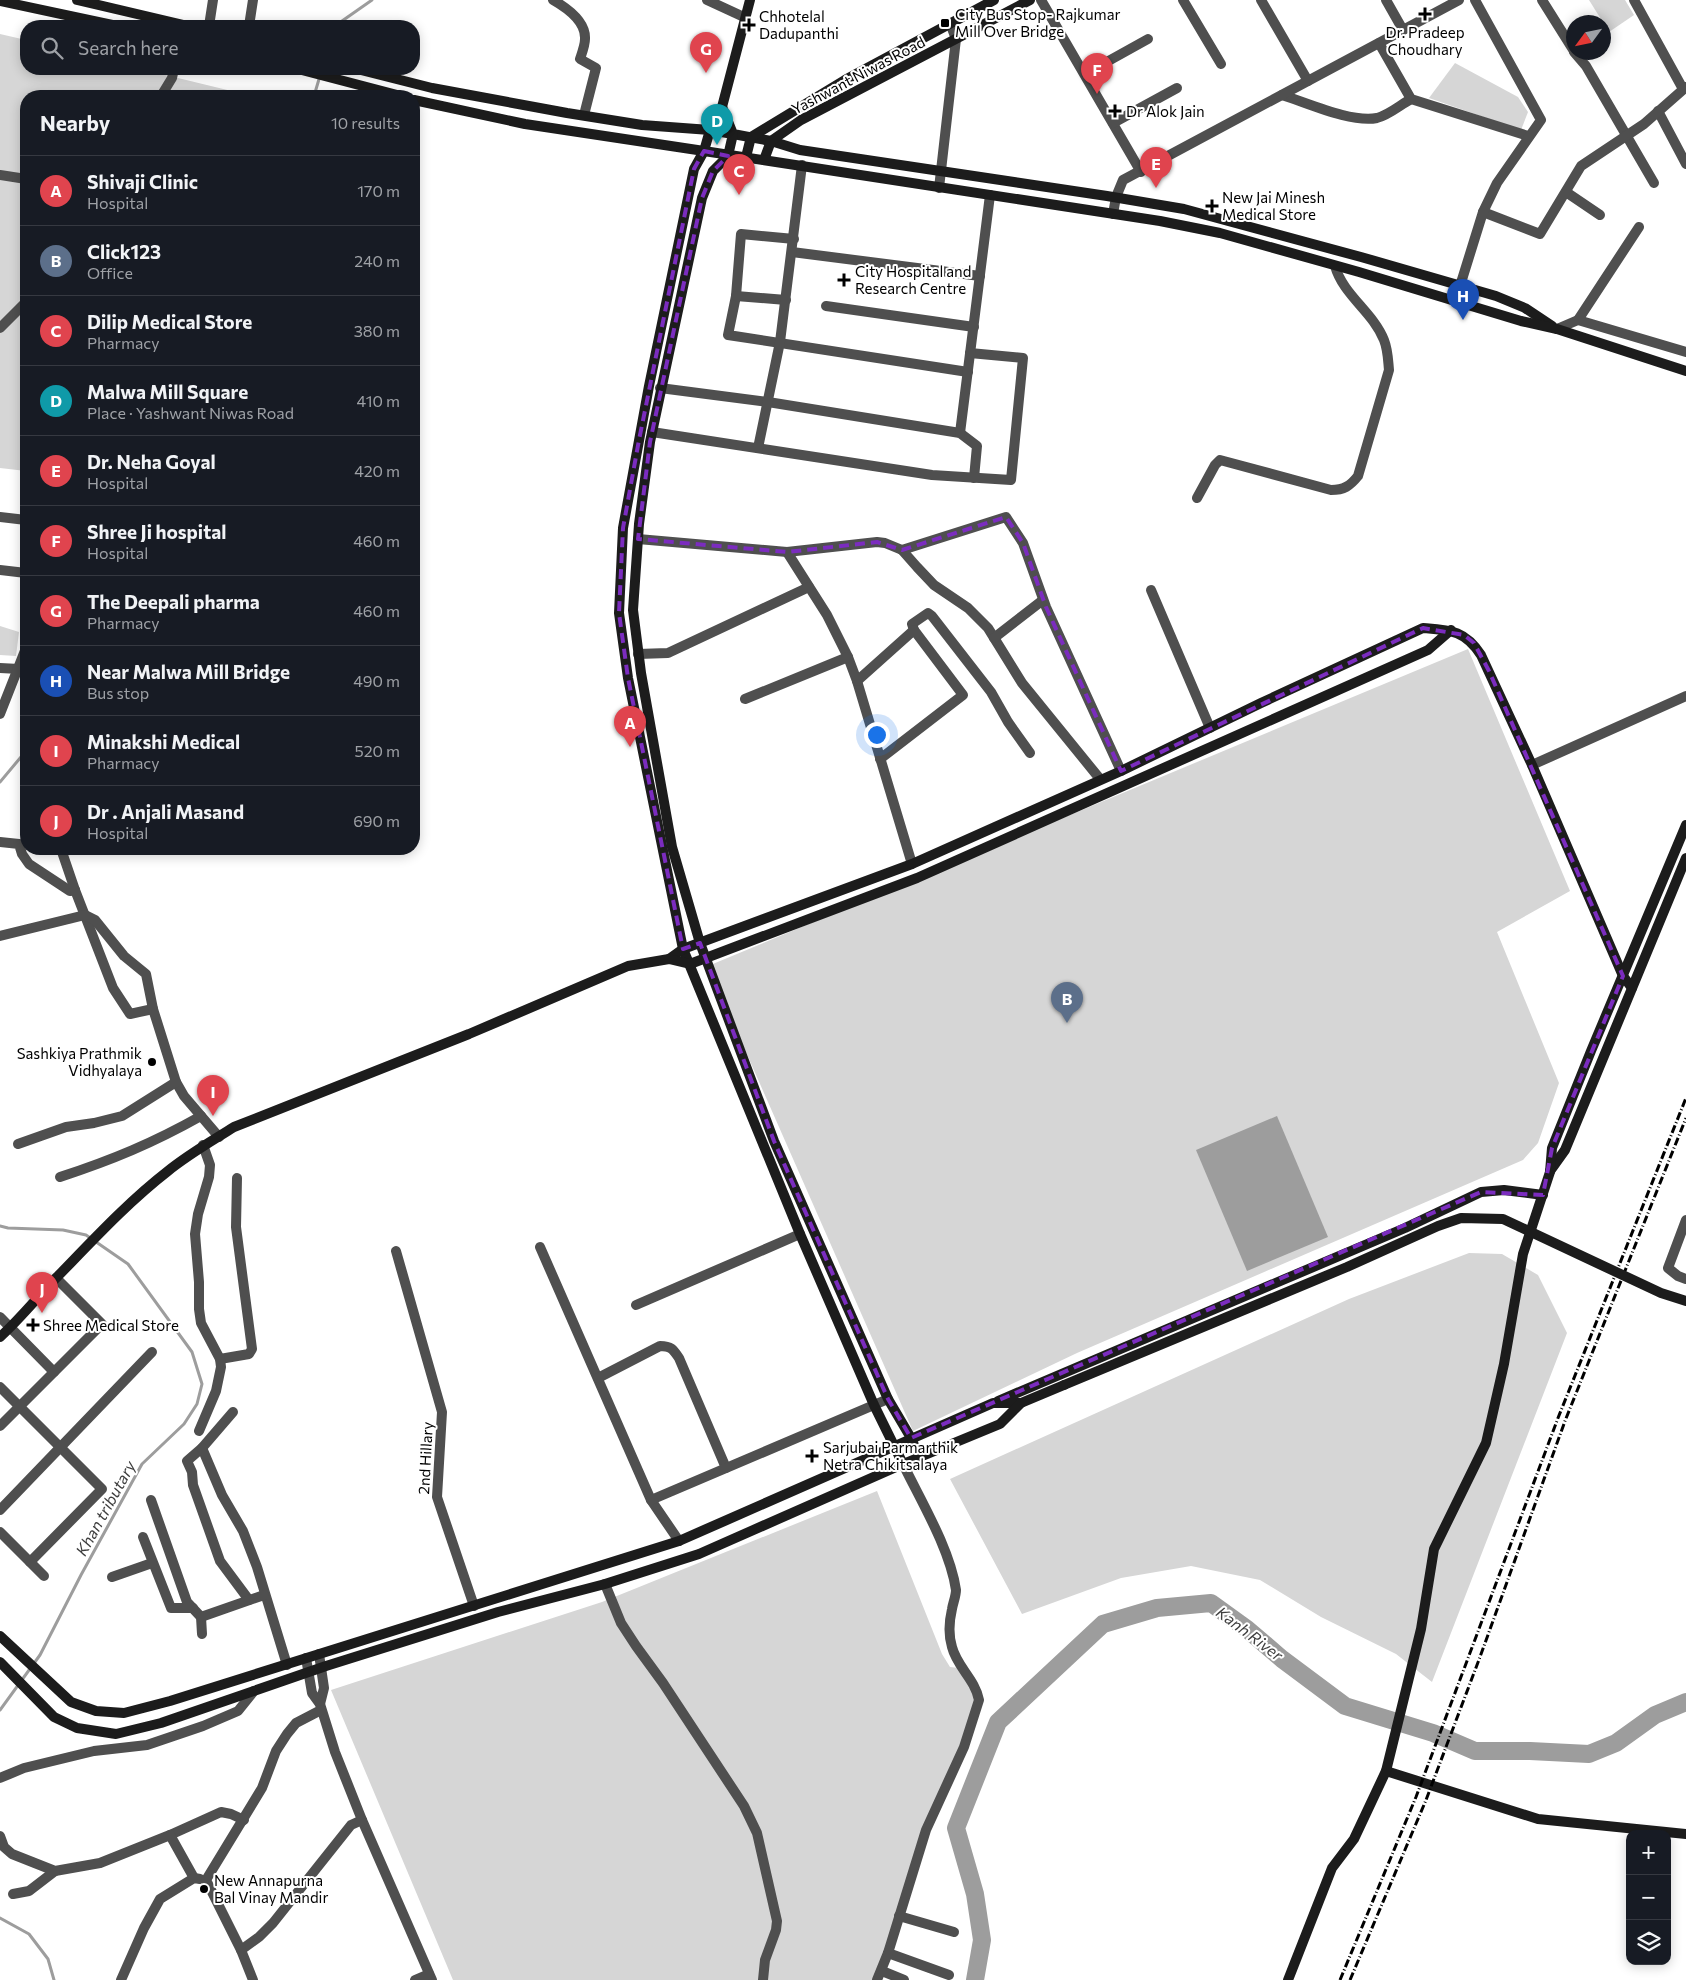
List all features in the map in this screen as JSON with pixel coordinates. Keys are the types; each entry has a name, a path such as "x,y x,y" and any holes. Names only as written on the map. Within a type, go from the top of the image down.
{"street":[{"path":"77,0 162,20"},
{"path":"210,20 213,0"},
{"path":"250,20 254,0"},
{"path":"553,0 567,8 583,27 586,39 580,59 596,68 584,115"},
{"path":"707,0 746,18"},
{"path":"750,0 722,108 710,130 704,151 694,169 649,386 623,528 619,613 628,678 684,949 800,1234 874,1405 949,1562 956,1592 949,1631 952,1648 957,1662 968,1674 972,1685 978,1692 979,1700 964,1746 926,1830 888,1953 879,1976 904,1980"},
{"name":"Yashwant Niwas Road","path":"751,137 845,80 994,0"},
{"name":"Yashwant Niwas Road","path":"771,141 801,120 1030,0"},
{"path":"1042,0 1141,172"},
{"path":"1183,0 1221,64"},
{"path":"1386,0 1403,30"},
{"path":"1114,214 1116,197 1122,180 1141,172 1459,0"},
{"path":"1460,286 1483,212 1497,183 1540,120 1475,0"},
{"path":"1542,0 1566,39"},
{"path":"1483,212 1540,234 1582,166 1644,124 1685,88 1634,0"},
{"path":"0,1 89,20"},
{"path":"1264,1 1308,80"},
{"path":"939,188 956,39 950,24"},
{"path":"1084,74 1148,40"},
{"path":"1379,43 1411,99 1528,136"},
{"path":"1581,60 1654,183"},
{"path":"165,90 173,75"},
{"path":"334,75 382,90"},
{"path":"381,75 432,88 642,125 710,130 771,141 800,150 1116,197 1184,209 1496,296 1525,308 1557,329"},
{"path":"1113,123 1177,88"},
{"path":"1282,95 1365,119 1378,118 1411,99"},
{"path":"420,101 525,124 1160,221 1220,233 1521,321 1557,329 1686,371"},
{"path":"722,108 733,134 728,156 713,170 702,198 652,432 635,576 633,610 638,654 672,847 700,943 774,1141 888,1399 920,1457"},
{"path":"1658,111 1685,161"},
{"path":"746,157 751,137"},
{"path":"764,160 771,141"},
{"path":"758,448 780,342 802,165"},
{"path":"0,175 20,178"},
{"path":"1566,192 1600,216"},
{"path":"960,432 990,195"},
{"path":"1557,329 1578,320 1639,227"},
{"path":"794,239 741,234 736,296 728,335 968,372"},
{"path":"1321,262 1325,247"},
{"path":"792,252 980,276"},
{"path":"1197,498 1215,465 1220,460 1331,490 1340,490 1347,487 1358,476 1388,370 1388,357 1384,339 1378,327 1342,282 1335,266"},
{"path":"736,296 786,300"},
{"path":"826,306 974,327"},
{"path":"0,328 20,308"},
{"path":"1578,320 1686,352"},
{"path":"652,432 932,475 1011,480 1024,358 970,353"},
{"path":"660,388 768,402 960,432 977,446 974,478"},
{"path":"0,517 20,519"},
{"path":"902,550 1006,517 1023,543 1043,600 1121,771"},
{"path":"638,539 787,552 877,542 902,550 934,584 968,608 994,638 1022,683 1100,779"},
{"path":"787,552 828,615 848,657 857,680 912,864"},
{"path":"0,570 20,572"},
{"path":"621,576 635,576"},
{"path":"638,654 668,653 809,587"},
{"path":"1152,590 1210,728"},
{"path":"994,638 1043,600"},
{"path":"880,759 964,695 914,630 913,623 926,614 930,614 991,692 1008,722 1030,753"},
{"path":"669,959 684,949 912,864 1121,771 1423,628 1450,630 1469,639 1481,655 1532,765 1623,976 1632,988"},
{"path":"857,680 914,630"},
{"path":"0,1337 112,1222 168,1171 203,1145 234,1127 469,1034 608,973 628,966 669,959 690,964 917,878 1428,650 1450,630"},
{"path":"745,699 848,657"},
{"path":"0,712 20,664"},
{"path":"0,668 18,669"},
{"path":"1532,765 1686,696"},
{"path":"1288,1980 1332,1868 1354,1839 1386,1771 1421,1629 1434,1549 1486,1442 1504,1364 1523,1254 1550,1172 1552,1148 1686,825"},
{"path":"0,842 19,844 20,847"},
{"path":"23,855 29,864 70,891 74,890"},
{"path":"63,855 74,890 113,988 130,1014 153,1009"},
{"path":"1550,1172 1565,1150 1686,858"},
{"path":"0,936 85,915 94,920 124,956 146,974 153,1009 176,1082 184,1096 219,1136"},
{"path":"18,1144 66,1127 122,1116 176,1082"},
{"path":"60,1177 131,1152 201,1116"},
{"path":"199,1431 221,1375 220,1359 201,1323 195,1234 198,1214 209,1177 210,1165 203,1145"},
{"path":"220,1359 247,1355 251,1353 252,1349 236,1227 237,1178"},
{"path":"3,1639 70,1702 96,1712 124,1712 170,1701 679,1541 911,1438 1404,1228 1481,1192 1504,1190 1543,1195"},
{"path":"0,1662 54,1717 77,1728 116,1734 161,1723 308,1672 498,1612 605,1584 699,1554 903,1464 1000,1424 1021,1403 1438,1226 1461,1218 1503,1219 1661,1293 1686,1301"},
{"path":"1686,1220 1668,1268 1678,1276 1686,1279"},
{"path":"636,1305 800,1234"},
{"path":"540,1247 651,1500 679,1541"},
{"name":"2nd Hillary","path":"396,1251 442,1412 437,1497 474,1606"},
{"path":"0,1426 102,1324 56,1278"},
{"path":"0,1317 54,1372"},
{"path":"598,1378 660,1346 668,1346 673,1349 726,1468"},
{"path":"0,1510 152,1352"},
{"path":"0,1387 102,1489 30,1562"},
{"path":"651,1500 888,1399"},
{"path":"993,1403 1021,1403"},
{"path":"233,1412 202,1448 187,1461 192,1472 193,1485 220,1561 248,1600"},
{"path":"202,1448 222,1495 243,1532 257,1567 264,1595 287,1665"},
{"path":"151,1500 187,1602 200,1617 202,1634"},
{"path":"0,1532 44,1576"},
{"path":"143,1537 171,1608 193,1608"},
{"path":"112,1577 152,1563"},
{"path":"605,1584 621,1623 744,1806 757,1832 777,1926 765,1960 763,1980"},
{"path":"200,1617 264,1595"},
{"path":"206,1880 262,1788 276,1752 296,1724 320,1707 324,1688 319,1654"},
{"path":"306,1658 312,1692 320,1707 335,1752 362,1820 431,1977 415,1980"},
{"path":"0,1778 24,1768 94,1751 147,1745 203,1726 238,1711 254,1691"},
{"path":"1386,1771 1538,1819 1686,1834"},
{"path":"13,1894 29,1891 55,1871 100,1863 221,1812 244,1820"},
{"path":"241,1950 259,1937 273,1923 351,1825 362,1820"},
{"path":"170,1835 194,1878"},
{"path":"0,1836 4,1847 12,1854 55,1871"},
{"path":"120,1980 144,1928 160,1899 194,1878 206,1880"},
{"path":"206,1880 241,1950 252,1980"},
{"path":"899,1916 954,1932"},
{"path":"888,1953 949,1975"}],"highlighted area":[{"path":"704,151 728,156 713,171 702,198 650,442 638,539 787,552 877,542 902,550 1006,517 1023,543 1046,607 1121,771 1423,628 1464,635 1474,643 1489,671 1623,976 1552,1148 1543,1195 1481,1192 911,1438 888,1399 774,1141 700,943 683,949 628,678 619,613 623,528 639,440 694,169"}],"shaded area":[{"path":"1589,0 1625,0 1634,15 1611,31 1611,15 1598,15"},
{"path":"0,34 20,39 20,75 166,75 227,90 20,90 20,470 0,468"},
{"path":"1455,63 1518,97 1528,112 1521,130 1429,98"},
{"path":"0,626 19,632 16,656 0,655"},
{"path":"1468,649 1570,891 1497,932 1559,1083 1538,1143 1523,1160 1077,1353 913,1431 708,966"},
{"path":"1277,1116 1328,1237 1247,1271 1196,1150"},
{"path":"1469,1253 1502,1254 1538,1275 1567,1333 1432,1682 1396,1654 1321,1617 1260,1580 1191,1566 1121,1578 1022,1614 950,1479 1349,1299"},
{"path":"877,1491 942,1654 950,1667 959,1668 980,1701 939,1802 879,1980 453,1980 331,1690 602,1602"}],"waterway":[{"name":"Khan tributary","path":"343,20 372,0"},
{"name":"Khan tributary","path":"316,90 320,75"},
{"name":"Khan tributary","path":"0,782 20,758"},
{"name":"Khan tributary","path":"0,1226 63,1230 86,1235 128,1264 192,1352 202,1384 197,1404 184,1424 142,1464 81,1575 40,1655 0,1710"},
{"name":"Kanh River","path":"975,1980 982,1940 975,1894 956,1828 998,1722 1103,1624 1157,1608 1211,1603 1345,1706 1433,1733 1475,1751 1589,1754 1616,1743 1655,1715 1686,1702"},
{"name":"Khan tributary","path":"0,1918 29,1934 48,1959 54,1980"}],"railway":[{"path":"1340,1980 1416,1797 1558,1418 1686,1098"},
{"path":"1350,1980 1426,1800 1565,1421 1686,1118"}],"place":[{"name":"Dr. Pradeep Choudhary","path":"1425,14"},
{"name":"City Bus Stop- Rajkumar Mill Over Bridge","path":"945,23"},
{"name":"Chhotelal Dadupanthi","path":"749,25"},
{"name":"The Deepali pharma","path":"706,73"},
{"name":"Shree Ji hospital","path":"1097,94"},
{"name":"Dr Alok Jain","path":"1115,111"},
{"name":"Malwa Mill Square","path":"717,145"},
{"name":"Dr. Neha Goyal","path":"1156,188"},
{"name":"Dilip Medical Store","path":"739,195"},
{"name":"New Jai Minesh Medical Store","path":"1212,206"},
{"name":"City Hospital and Research Centre","path":"844,280"},
{"name":"Near Malwa Mill Bridge","path":"1463,320"},
{"name":"Shivaji Clinic","path":"630,747"},
{"name":"Click123","path":"1067,1023"},
{"name":"Sashkiya Prathmik Vidhyalaya","path":"152,1062"},
{"name":"Minakshi Medical","path":"213,1116"},
{"name":"Dr . Anjali Masand","path":"42,1313"},
{"name":"Shree Medical Store","path":"33,1325"},
{"name":"Sarjubai Parmarthik Netra Chikitsalaya","path":"812,1456"},
{"name":"New Annapurna Bal Vinay Mandir","path":"204,1889"}]}
